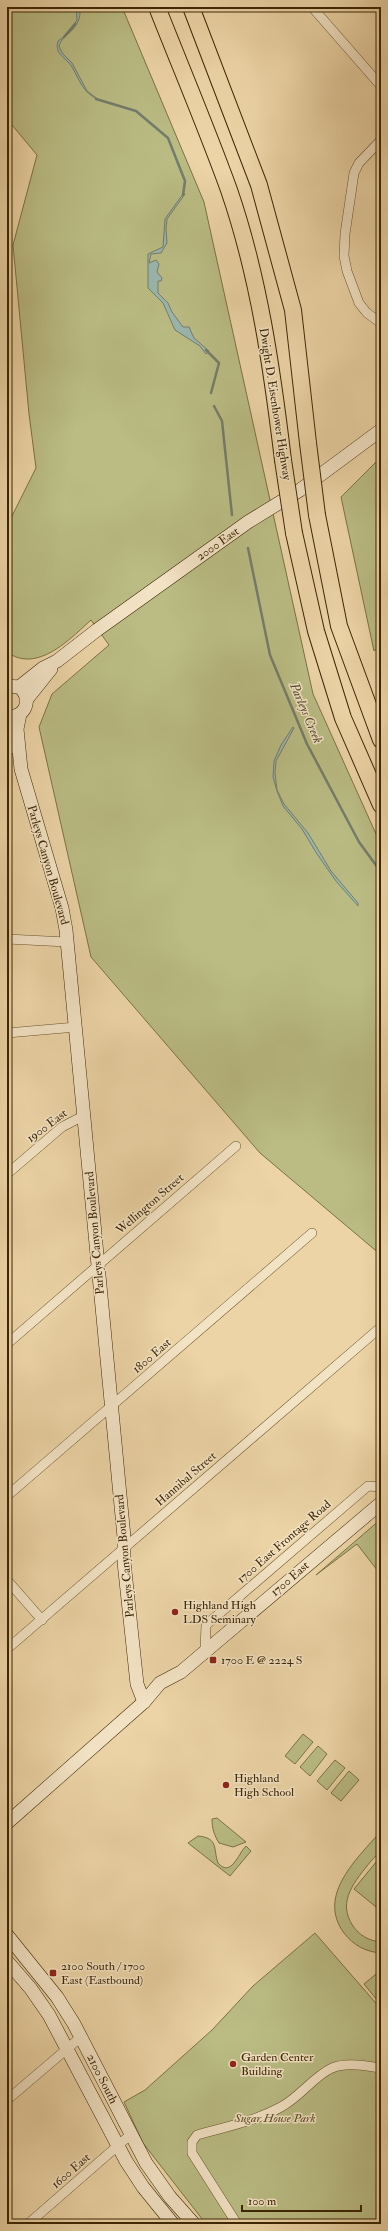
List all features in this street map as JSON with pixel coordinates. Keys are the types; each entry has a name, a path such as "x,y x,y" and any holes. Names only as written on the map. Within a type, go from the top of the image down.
{"highway":[{"name":"Dwight D. Eisenhower Highway","path":"158,7 229,191 252,272 271,365 294,532 316,631 343,718 381,805"},
{"path":"191,7 259,185 293,310 317,515 339,626 381,740"}],"street":[{"path":"312,7 381,86"},
{"path":"381,140 359,163 354,173 343,247 347,271 359,303 367,313 381,324"},
{"name":"2000 East","path":"12,683 57,661 167,579 248,522 300,490 381,430"},
{"name":"2000 East","path":"20,714 25,709 27,699 57,661"},
{"path":"12,683 26,694 27,699"},
{"path":"7,716 20,714"},
{"name":"Parleys Canyon Boulevard","path":"20,714 17,729 21,769"},
{"name":"Parleys Canyon Boulevard","path":"7,727 12,750 21,769 62,908 67,942 137,1684 144,1702"},
{"path":"7,939 67,942"},
{"path":"7,1033 76,1027"},
{"name":"1900 East","path":"7,1174 62,1127 84,1115"},
{"name":"Wellington Street","path":"7,1344 236,1146"},
{"name":"1800 East","path":"7,1496 312,1233"},
{"name":"Hannibal Street","path":"7,1649 381,1327"},
{"name":"1700 East Frontage Road","path":"205,1651 206,1625 368,1486 381,1488"},
{"name":"1700 East","path":"9,1818 144,1702 160,1683 180,1672 381,1503"},
{"path":"7,1580 42,1620"},
{"name":"2100 South","path":"7,1935 48,1983 81,2037 130,2135 162,2185 194,2224"},
{"name":"2100 South","path":"7,1961 41,2003 67,2048 118,2146 143,2187 173,2224"},
{"path":"7,2100 81,2037"},
{"path":"237,2224 192,2153 192,2142 197,2135 259,2118 283,2106 331,2068 350,2065 381,2068"},
{"name":"1600 East","path":"29,2224 130,2135"}],"green space":[{"path":"7,7 122,7 204,202 313,694 381,845 381,1255 260,1153 91,957 39,727 52,694 109,645 91,620 63,644 41,657 30,659 18,658 7,652 7,526 36,468 29,414 13,245 37,155 7,119"},
{"path":"381,457 381,645 374,651 341,497"},
{"path":"381,1519 381,1575 357,1544 316,1575"},
{"path":"303,1734 313,1742 295,1764 285,1756"},
{"path":"318,1746 327,1754 310,1776 300,1767"},
{"path":"335,1760 345,1768 327,1790 317,1781"},
{"path":"349,1771 359,1780 341,1801 331,1793"},
{"path":"217,1818 246,1842 233,1847 219,1843 212,1822 212,1819"},
{"path":"381,1831 382,1847 354,1883 347,1899 347,1908 348,1917 358,1932 368,1939 381,1942 381,1953 365,1949 356,1944 344,1933 337,1919 335,1905 337,1891 343,1878"},
{"path":"198,1836 205,1837 212,1842 218,1863 223,1867 227,1868 234,1863 246,1846 251,1851 230,1876 188,1843"},
{"path":"381,1856 381,1911 354,1889"},
{"name":"Sugar House Park","path":"315,1933 381,2009 381,2224 206,2224 143,2143 124,2102 145,2090 212,2030 253,1986"},
{"path":"381,1970 381,2005 364,1984"}],"water":[{"path":"76,7 80,7 78,22 68,34 77,20"},
{"path":"68,34 63,38 59,47 63,54 72,63 87,91 99,100 89,94 80,82 70,64 59,53 57,46 58,41"},
{"path":"183,194 185,194 167,219 167,243 161,253 151,254 149,263 156,260 159,264 157,272 162,278 161,281 158,281 158,293 168,303 172,312 183,327 189,327 194,338 209,351 206,354 200,346 175,330 163,303 148,288 148,254 163,247 165,219"},
{"path":"293,727 294,728 276,761 275,773 277,790 284,804 308,833 331,871 358,903 358,906 336,881 302,829 283,806 277,791 273,777 274,761 281,745"}],"waterway":[{"name":"Parleys Creek","path":"64,37 75,24"},
{"name":"Parleys Creek","path":"96,99 136,111 168,138 185,181 183,195"},
{"name":"Parleys Creek","path":"206,350 219,363 211,393"},
{"name":"Parleys Creek","path":"214,406 222,421 232,515"},
{"name":"Parleys Creek","path":"248,548 270,655 307,744 359,842 381,872"}],"place":[{"name":"Highland High LDS Seminary","path":"175,1612"},
{"name":"1700 E @ 2224 S","path":"213,1660"},
{"name":"Highland High School","path":"226,1785"},
{"name":"2100 South / 1700 East (Eastbound)","path":"53,1973"},
{"name":"Garden Center Building","path":"233,2064"}]}
